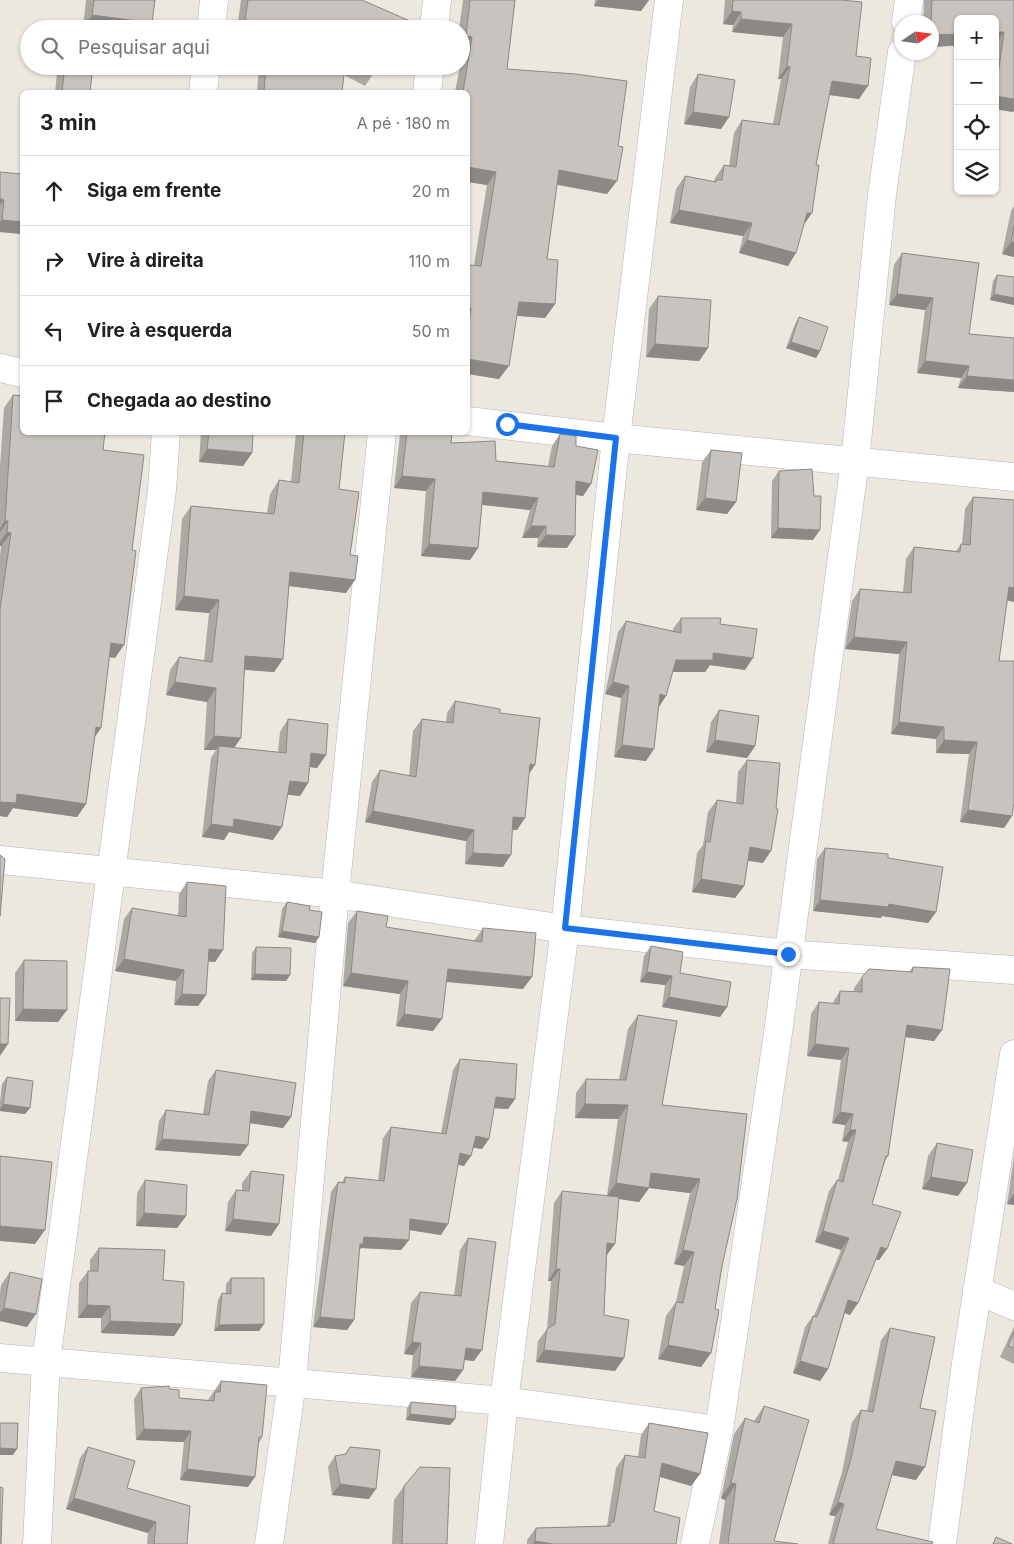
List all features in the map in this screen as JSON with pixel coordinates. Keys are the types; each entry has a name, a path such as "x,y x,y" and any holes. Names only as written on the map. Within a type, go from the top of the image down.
{"street":[{"path":"212,20 214,0"},
{"path":"435,20 437,0"},
{"path":"489,1544 504,1400 565,928 616,438 669,0"},
{"path":"907,15 909,0"},
{"path":"696,1544 719,1430 778,1033 855,461 882,195 901,60"},
{"path":"203,90 205,75"},
{"path":"427,90 429,75"},
{"path":"0,368 20,373"},
{"path":"470,421 616,438 1014,478"},
{"path":"37,1544 46,1361 162,490 166,435"},
{"path":"269,1544 292,1382 335,894 382,435"},
{"path":"0,860 335,894 565,928 788,954 1014,970"},
{"path":"942,1544 1014,1054"},
{"path":"978,1290 1014,1306"},
{"path":"0,1358 504,1400 719,1430"}],"building":[{"path":"94,0 155,0 152,20 130,20 92,15"},
{"path":"248,0 362,0 408,20 245,20"},
{"path":"470,0 515,0 507,69 575,74 627,81 618,146 623,147 617,181 559,170 547,259 558,260 555,304 519,302 509,366 470,359 470,265 481,266 496,172 470,167 470,90 463,90 466,75 470,75 472,37 470,37 470,20 468,20"},
{"path":"733,0 841,0 862,2 856,56 871,58 868,86 832,81 816,165 819,165 812,213 807,213 796,253 747,240 752,223 679,210 685,176 716,182 716,180 722,180 724,165 736,167 742,120 779,125 790,67 787,66 792,24 741,19 741,12 732,11"},
{"path":"932,0 1014,0 1014,99 999,97 999,68 1004,32 999,32 999,15 954,15 954,34 939,35 939,15 931,15"},
{"path":"698,74 735,80 729,117 693,112"},
{"path":"64,75 92,75 90,90 62,90"},
{"path":"265,75 344,75 342,90 264,90"},
{"path":"0,172 20,174 20,222 2,220 4,200 0,198"},
{"path":"1014,226 1014,242 1011,242"},
{"path":"902,253 979,263 969,334 1014,338 1014,380 967,376 969,366 925,361 933,298 897,294"},
{"path":"997,275 1014,277 1014,298 994,294"},
{"path":"658,296 711,300 708,348 655,344"},
{"path":"799,317 828,327 820,351 791,342"},
{"path":"13,395 20,396 20,435 105,435 103,450 144,455 132,550 136,551 124,645 111,643 101,728 96,727 86,804 17,794 16,803 0,802 0,609 11,533 7,532 8,521 5,521"},
{"path":"560,434 576,436 576,446 598,450 591,484 576,481 575,536 546,535 546,526 531,526 538,498 483,492 478,548 429,544 435,479 402,476 407,435 452,435 451,443 495,441 496,461 554,467"},
{"path":"209,435 253,435 252,453 207,449"},
{"path":"304,435 345,435 339,489 359,492 350,555 358,556 355,580 290,572 283,659 245,656 241,738 214,736 216,688 175,682 179,657 212,662 219,600 184,596 191,506 274,514 279,480 299,483"},
{"path":"711,450 742,453 736,502 705,498"},
{"path":"812,469 814,496 821,496 820,530 778,528 779,471"},
{"path":"973,497 1014,500 1014,588 1009,587 999,661 1014,661 1014,803 1012,816 968,810 977,742 944,740 944,727 899,722 907,642 854,637 860,589 911,593 914,547 960,552 961,544 970,545"},
{"path":"681,618 721,618 720,624 757,629 753,658 713,653 713,660 676,660 666,696 660,694 654,749 622,745 629,686 613,682 626,621 681,633"},
{"path":"455,701 500,709 500,713 540,718 535,765 530,764 525,818 513,817 511,855 473,853 474,830 373,811 380,770 416,777 422,719 453,723"},
{"path":"719,710 759,716 755,746 715,740"},
{"path":"288,719 328,724 326,755 311,753 308,783 290,781 282,827 234,819 233,827 211,824 219,746 286,753"},
{"path":"747,760 780,763 776,809 778,809 771,851 750,847 744,886 701,879 706,841 710,842 717,800 743,804"},
{"path":"825,848 888,854 888,858 943,867 936,912 889,904 888,907 820,900"},
{"path":"0,855 5,859 0,916"},
{"path":"187,882 226,886 223,950 209,949 206,995 182,994 184,970 124,959 132,908 186,917"},
{"path":"287,902 310,906 309,910 322,912 319,937 282,931"},
{"path":"357,911 388,916 386,927 482,942 483,928 536,933 532,977 448,969 442,1019 404,1014 408,981 351,973"},
{"path":"651,946 683,952 680,973 731,982 727,1007 669,997 672,976 647,972"},
{"path":"256,947 291,948 290,975 255,974"},
{"path":"24,960 67,961 67,1010 23,1009"},
{"path":"913,967 950,969 942,1030 907,1025 888,1156 886,1156 872,1204 901,1212 887,1249 881,1247 858,1303 848,1300 828,1369 800,1361 813,1316 817,1317 849,1238 823,1231 837,1180 843,1182 856,1130 850,1130 853,1114 840,1112 849,1048 815,1044 819,1002 839,1004 840,991 862,992 862,977 869,969 912,972"},
{"path":"0,998 10,998 8,1044 0,1044"},
{"path":"638,1015 677,1021 662,1105 747,1114 737,1199 722,1266 715,1309 719,1310 711,1353 668,1345 676,1302 683,1303 694,1252 683,1250 700,1179 651,1173 649,1188 616,1183 628,1105 585,1104 586,1079 626,1080"},
{"path":"460,1059 517,1064 515,1099 496,1097 489,1139 476,1136 471,1156 460,1153 448,1224 410,1219 409,1240 364,1237 363,1244 360,1244 354,1320 320,1317 338,1182 345,1183 345,1177 384,1181 391,1127 446,1134"},
{"path":"216,1070 296,1083 291,1117 251,1111 248,1145 162,1139 166,1110 209,1115"},
{"path":"7,1077 33,1081 30,1108 3,1104"},
{"path":"937,1143 973,1150 967,1183 931,1177"},
{"path":"0,1156 52,1162 45,1230 0,1226"},
{"path":"251,1171 284,1175 279,1224 233,1219 236,1190 249,1191"},
{"path":"145,1180 187,1185 186,1216 144,1213"},
{"path":"562,1191 619,1197 615,1244 607,1243 604,1315 629,1320 624,1358 544,1350 547,1329 555,1324 560,1269 556,1269"},
{"path":"468,1238 496,1242 482,1350 466,1348 463,1370 419,1366 421,1343 412,1342 420,1292 461,1296"},
{"path":"99,1248 165,1250 163,1280 184,1282 182,1324 110,1321 110,1306 87,1305 88,1271 98,1271"},
{"path":"10,1272 42,1279 36,1314 4,1308"},
{"path":"231,1278 264,1278 264,1324 219,1325 222,1293 231,1294"},
{"path":"890,1328 935,1337 920,1408 936,1411 925,1467 896,1461 876,1529 933,1542 932,1544 833,1544 844,1504 838,1502 851,1459 861,1410 873,1412"},
{"path":"1014,1332 1014,1348 1008,1346"},
{"path":"221,1381 267,1385 262,1437 259,1437 255,1477 187,1469 191,1431 144,1429 141,1388 169,1386 169,1389 179,1390 179,1398 214,1401 215,1392 220,1392"},
{"path":"411,1402 456,1406 455,1419 410,1414"},
{"path":"764,1406 809,1420 774,1541 798,1544 728,1544 736,1484 731,1483 745,1418 759,1423"},
{"path":"0,1423 18,1423 17,1449 0,1448"},
{"path":"649,1423 708,1433 700,1474 662,1463 654,1511 680,1518 676,1544 553,1544 535,1541 536,1528 610,1526 610,1522 614,1522 625,1455 645,1458"},
{"path":"88,1447 135,1461 127,1488 190,1506 187,1544 154,1544 156,1522 74,1498"},
{"path":"350,1447 380,1450 376,1489 340,1484 335,1456 346,1454"},
{"path":"420,1467 450,1468 447,1544 402,1544 404,1486"},
{"path":"0,1487 3,1488 1,1544 0,1544"},
{"path":"996,1537 1012,1544 993,1544"}],"route":[{"path":"507,424 616,438 565,928 788,954"}]}
